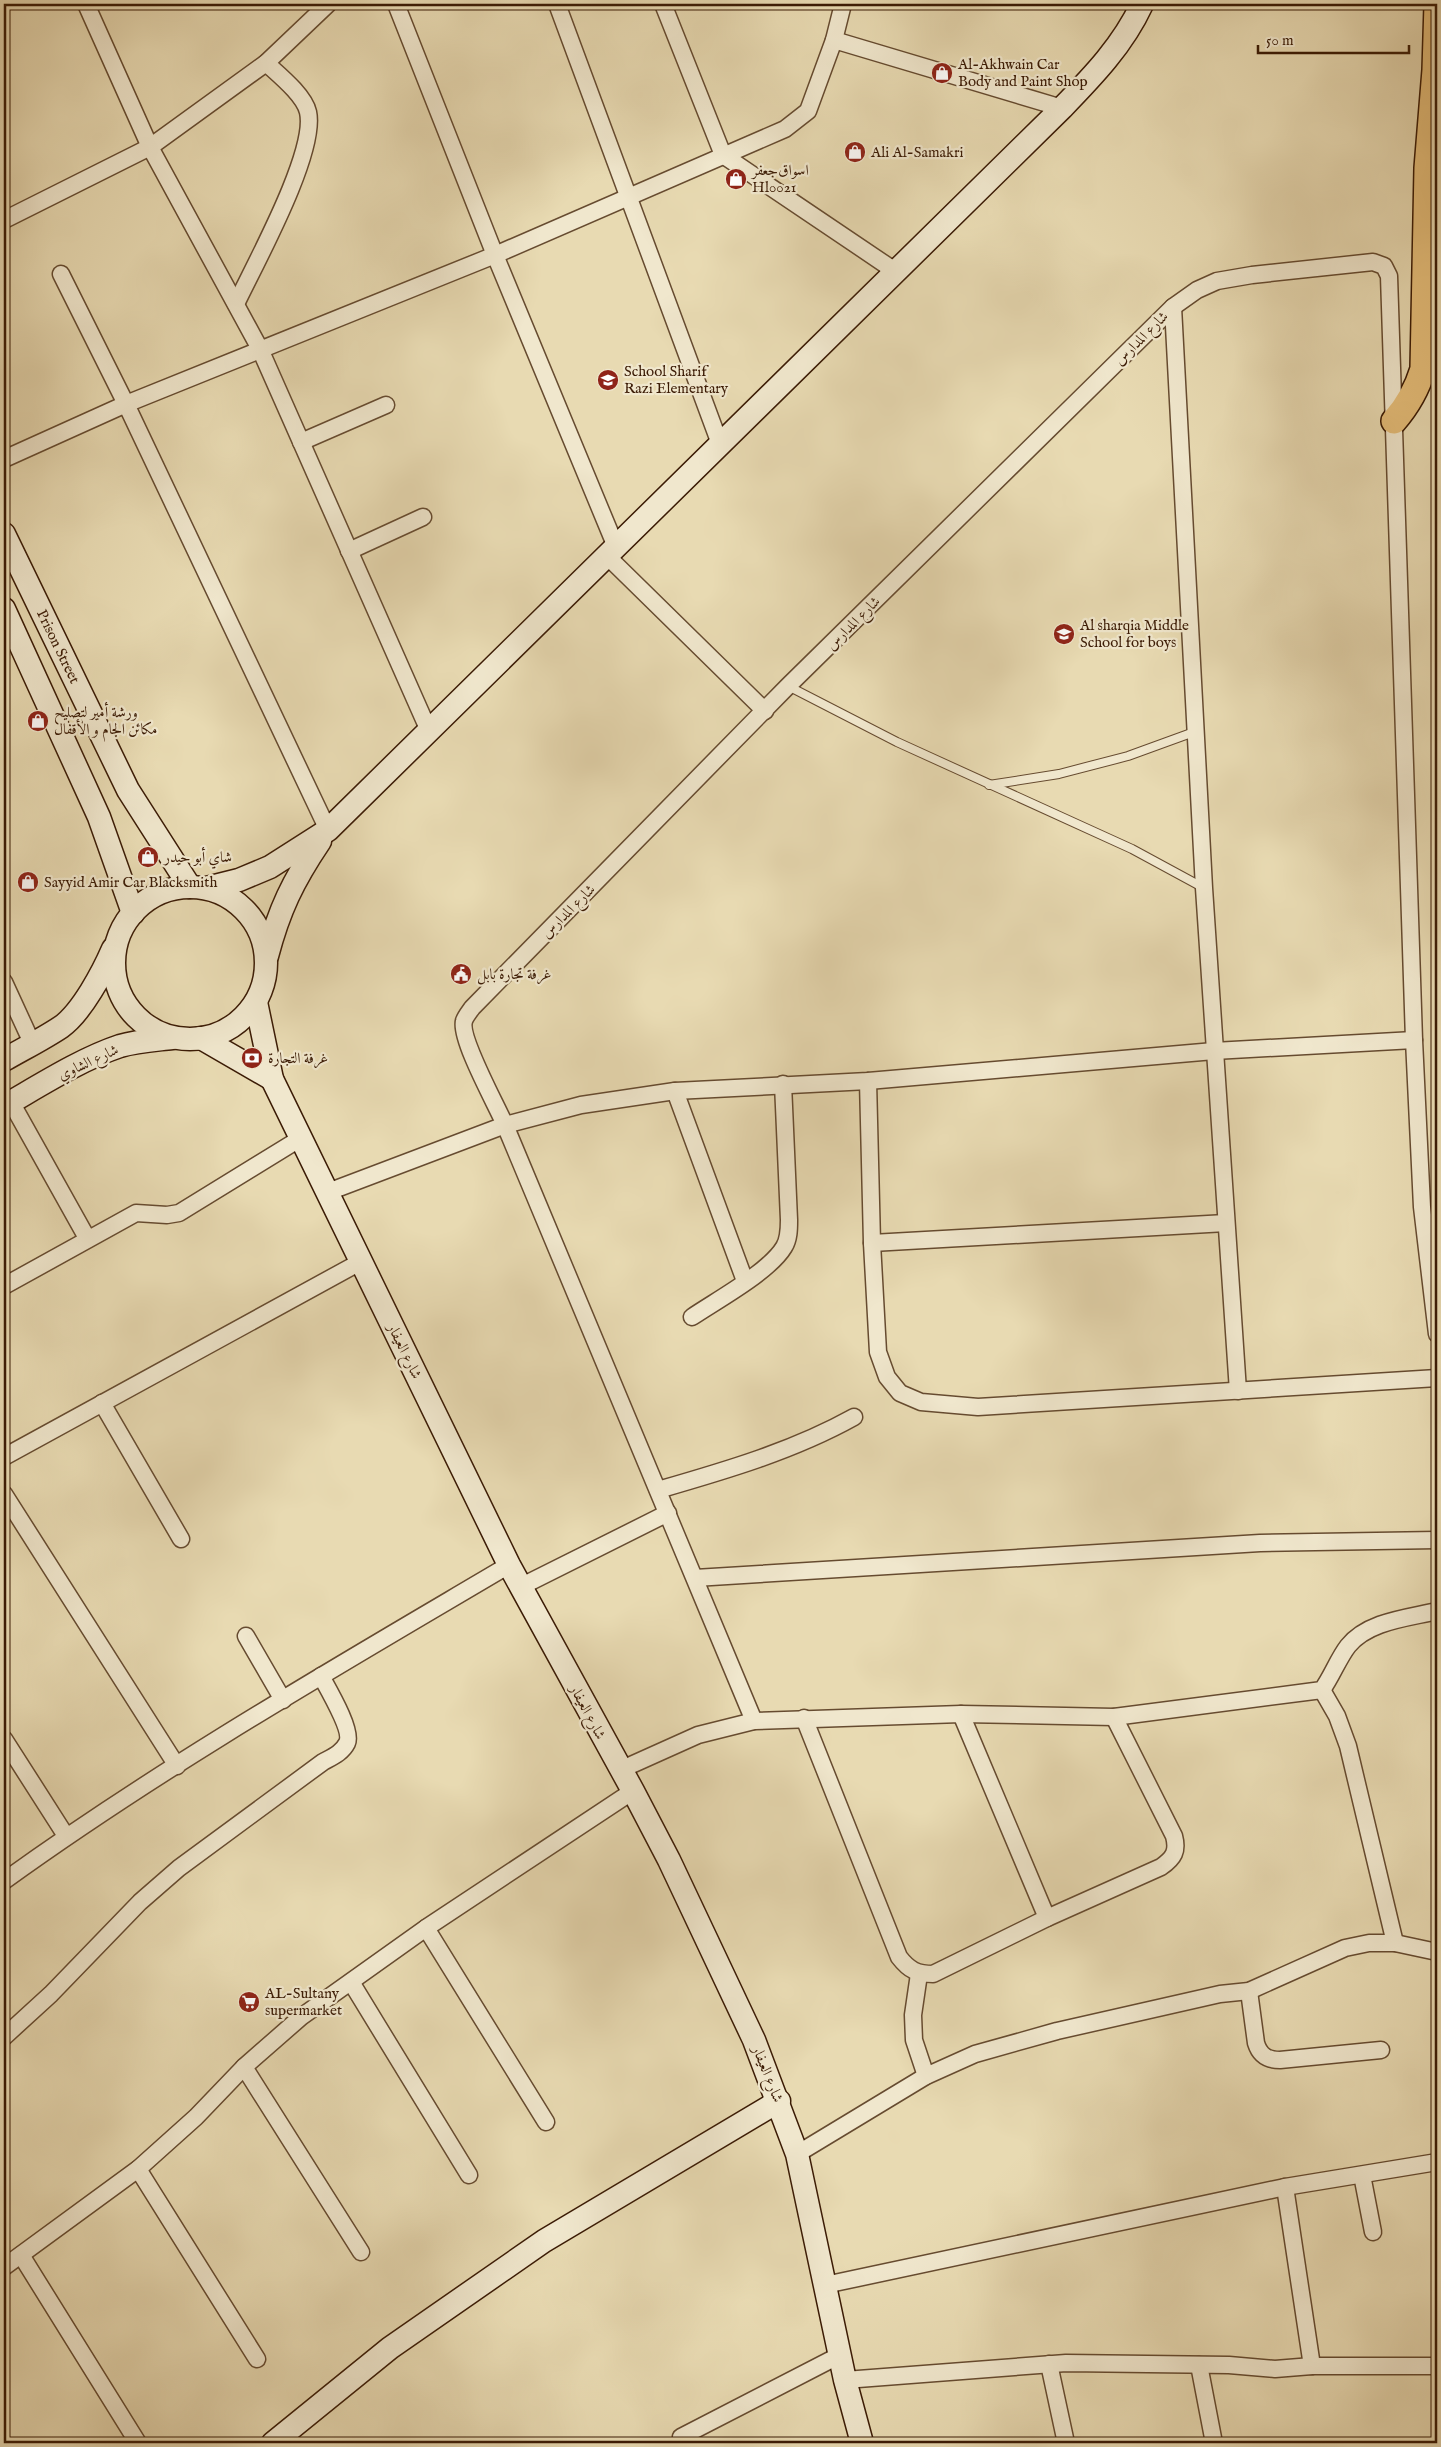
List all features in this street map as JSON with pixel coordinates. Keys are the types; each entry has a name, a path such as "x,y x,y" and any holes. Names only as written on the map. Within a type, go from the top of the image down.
{"main road":[{"path":"4,1060 63,1026 85,999 103,970 133,913 149,899 168,890 199,887 270,868 328,830 1062,108 1112,53 1134,20 1142,4"},
{"path":"1394,421 1406,407 1417,389 1423,369 1427,168 1435,70 1437,4"},
{"name":"Prison Street","path":"4,534 128,790 199,887"},
{"path":"4,598 13,598 20,595 27,583"},
{"path":"8,618 16,619 24,612 41,611"},
{"path":"8,618 99,818 133,913"},
{"path":"118,939 114,965 119,991 133,1013 154,1030 178,1038 201,1038 223,1032 242,1020 256,1002 265,980 267,957 277,920 287,894 328,830"},
{"path":"199,887 230,897 249,913 261,934 267,957"},
{"name":"شارع العيفار","path":"256,1002 272,1079 520,1587 633,1791 673,1869 750,2031 797,2154 845,2380 862,2443"},
{"name":"شارع الشاوي","path":"7,1104 92,1058 120,1046 149,1040 178,1038"},
{"path":"201,1038 272,1079"},
{"path":"273,2443 390,2348 544,2242 778,2101"}],"street":[{"path":"86,4 150,146 260,349 429,731"},
{"path":"4,220 150,146 266,63 328,4"},
{"path":"396,4 611,551 765,711"},
{"path":"557,4 720,444"},
{"path":"663,4 723,155 895,271"},
{"path":"4,459 126,404 495,255 785,129 798,121 808,111 834,40 843,4"},
{"path":"834,40 1062,108"},
{"path":"236,304 302,162 308,135 308,111 295,91 266,63"},
{"name":"شارع المدارس","path":"754,1721 505,1125 470,1051 465,1035 464,1021 472,1008 788,686 1173,307 1197,290 1217,282 1243,276 1373,262 1384,266 1389,276 1394,421"},
{"path":"61,274 126,404 328,830"},
{"path":"1173,307 1194,732 1238,1391"},
{"path":"301,442 386,405"},
{"path":"1394,421 1414,1040 1422,1207 1437,1334"},
{"path":"349,551 423,517"},
{"path":"4,982 32,1043"},
{"path":"328,1192 505,1125 581,1105 675,1091 868,1081 1214,1051 1414,1040"},
{"path":"868,1081 872,1243 878,1352 887,1377 900,1393 921,1402 978,1407 1437,1378"},
{"path":"692,1317 746,1281 778,1253 784,1246 788,1236 783,1084"},
{"path":"675,1091 746,1281"},
{"path":"7,1104 87,1238"},
{"path":"4,1286 87,1238 136,1213 167,1216 179,1213 301,1138"},
{"path":"872,1243 1226,1223"},
{"path":"4,1457 362,1261"},
{"path":"102,1403 181,1539"},
{"path":"658,1490 721,1472 782,1450 854,1417"},
{"path":"4,1494 177,1766"},
{"path":"520,1587 668,1513"},
{"path":"695,1578 1260,1543 1437,1540"},
{"path":"4,1881 66,1836 177,1766 321,1676 509,1565"},
{"path":"1322,1690 1348,1646 1363,1632 1386,1623 1437,1611"},
{"path":"246,1636 283,1700"},
{"path":"4,2038 51,1994 140,1902 179,1868 323,1762 340,1752 348,1742 347,1729 321,1676"},
{"path":"620,1770 698,1735 754,1721 961,1714 1114,1717 1322,1690"},
{"path":"1322,1690 1337,1716 1348,1746 1395,1943"},
{"path":"961,1714 1047,1918"},
{"path":"804,1718 899,1956 906,1967 919,1974 933,1974 947,1969 1047,1918 1162,1867 1176,1853 1177,1846 1174,1836 1114,1717"},
{"path":"4,1739 66,1836"},
{"path":"4,2267 138,2169 196,2117 244,2067 301,2017 426,1928 633,1791"},
{"path":"426,1928 546,2122"},
{"path":"797,2154 926,2076 975,2054 1014,2042 1220,1994 1248,1991 1345,1948 1369,1944 1395,1943 1437,1952"},
{"path":"919,1974 913,2015 914,2040 926,2076"},
{"path":"351,1982 469,2175"},
{"path":"1248,1991 1256,2043 1258,2050 1264,2056 1280,2060 1381,2050"},
{"path":"244,2067 361,2252"},
{"path":"825,2285 1285,2187 1437,2162"},
{"path":"138,2169 257,2359"},
{"path":"1362,2175 1373,2232"},
{"path":"1285,2187 1312,2366"},
{"path":"21,2255 138,2443"},
{"path":"682,2438 840,2355"},
{"path":"845,2380 1049,2364 1199,2365 1275,2369 1312,2366 1437,2366"},
{"path":"1049,2364 1066,2443"},
{"path":"1199,2365 1214,2443"}],"lane":[{"path":"788,686 897,742 1132,849 1204,888"},
{"path":"989,785 1059,774 1128,756 1194,732"}],"place":[{"name":"Al-Akhwain Car Body and Paint Shop","path":"942,73"},
{"name":"Ali Al-Samakri","path":"855,152"},
{"name":"اسواق‌جعفر Hl0021","path":"736,179"},
{"name":"School Sharif Razi Elementary","path":"608,380"},
{"name":"Al sharqia Middle School for boys","path":"1064,634"},
{"name":"ورشة أمير لتصليح مكائن الجام و الأقفال","path":"38,721"},
{"name":"شاي أبو حيدر","path":"148,857"},
{"name":"Sayyid Amir Car Blacksmith","path":"28,882"},
{"name":"غرفة تجارة بابل","path":"461,974"},
{"name":"غرفة التجارة","path":"252,1058"},
{"name":"AL-Sultany supermarket","path":"249,2002"}]}
